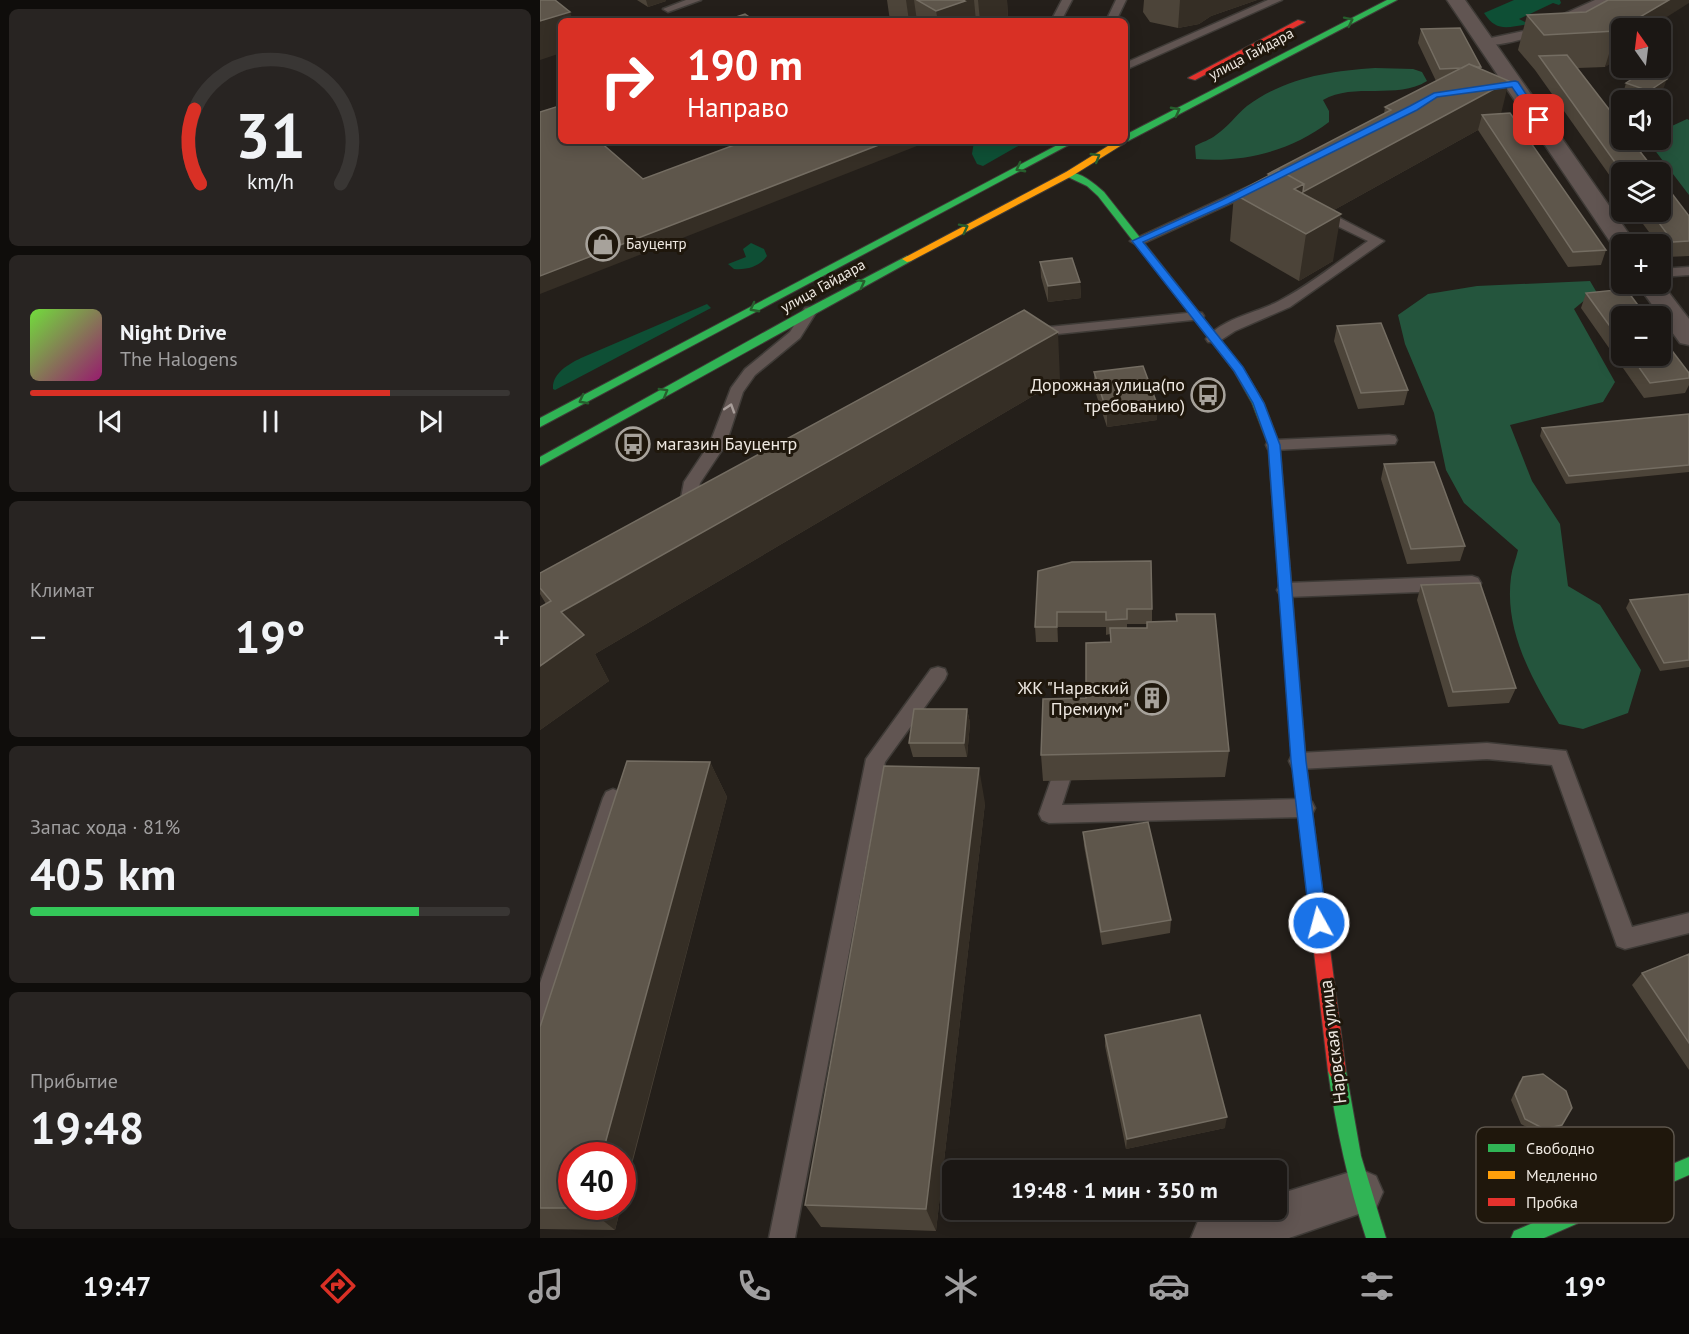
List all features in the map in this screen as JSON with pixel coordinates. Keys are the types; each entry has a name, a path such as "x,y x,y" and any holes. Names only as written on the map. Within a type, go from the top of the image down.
{"main road":[{"name":"улица Гайдара","path":"1128,138 1394,0"},
{"name":"улица Гайдара","path":"1184,83 1250,46 1312,17"},
{"name":"улица Гайдара","path":"540,423 1066,144"},
{"name":"улица Гайдара","path":"540,462 810,311 1069,174 1118,144"},
{"name":"Нарвская улица","path":"1069,174 1090,184 1101,194 1239,370 1258,403 1274,445 1299,761 1343,1124 1360,1192 1376,1238"},
{"path":"1674,1172 1689,1166"},
{"path":"1521,1238 1556,1223"}],"street":[{"path":"1460,1 1486,42 1508,85 1617,234"},
{"path":"1657,294 1689,337"},
{"path":"1215,1238 1360,1192"}],"lane":[{"path":"668,9 696,0"},
{"path":"1058,18 1067,0"},
{"path":"1112,18 1121,0"},
{"path":"1128,66 1277,0"},
{"path":"1486,42 1500,41 1546,26 1603,0"},
{"path":"1137,241 1265,182"},
{"path":"1213,339 1230,328 1285,304 1377,241 1334,219"},
{"path":"1671,272 1689,271"},
{"path":"709,486 684,501 692,482 718,444 736,391 750,372 795,335 810,311"},
{"path":"1019,335 1063,328 1197,316"},
{"path":"1274,445 1389,440"},
{"path":"1286,590 1472,583"},
{"path":"782,1238 876,759 938,674"},
{"path":"1299,761 1487,750 1559,757 1625,939 1689,923"},
{"path":"1060,780 1049,814 1305,808"},
{"path":"540,1017 613,798"}],"green space":[{"path":"1514,0 1560,0 1561,3 1559,5 1553,3 1519,19 1529,24 1515,26 1498,26 1484,13"},
{"path":"1375,68 1413,69 1422,72 1427,81 1415,87 1389,91 1348,92 1323,100 1329,111 1329,122 1283,148 1249,157 1196,159 1195,146 1214,137 1247,106 1262,96 1292,82 1324,74"},
{"path":"1689,120 1689,195 1671,171 1671,162 1664,162 1655,150 1671,150 1671,126"},
{"path":"974,144 1022,144 983,166 977,164 972,154"},
{"path":"751,243 764,249 767,256 764,260 744,269 734,269 728,264 746,257 743,249"},
{"path":"1590,281 1600,298 1586,299 1574,309 1615,382 1603,402 1510,425 1532,481 1560,524 1568,586 1600,605 1641,670 1628,713 1583,729 1559,724 1530,672 1516,635 1510,597 1512,570 1518,550 1464,503 1446,470 1434,413 1405,344 1398,315 1428,294 1477,286"},
{"path":"707,304 711,308 555,390 553,389 553,383 558,374 576,360"}],"building":[{"path":"540,0 555,0 570,12 540,21"},
{"path":"917,0 963,0 965,1 936,11"},
{"path":"1608,0 1669,0 1638,18 1611,18 1611,31 1544,35 1527,15 1586,12"},
{"path":"745,14 751,18 733,18"},
{"path":"1460,28 1481,67 1469,64 1462,68 1440,69 1421,29"},
{"path":"1567,55 1611,112 1611,150 1639,150 1648,162 1615,162 1539,56"},
{"path":"1469,64 1509,81 1303,192 1304,184 1279,170 1268,174 1391,110 1385,107"},
{"path":"1634,78 1667,79 1650,90 1626,83"},
{"name":"Бауцентр","path":"558,106 558,144 602,144 643,179 737,144 881,144 540,276 540,112"},
{"path":"1510,113 1606,250 1573,252 1482,115"},
{"path":"1279,170 1304,184 1294,189 1341,214 1306,234 1234,194"},
{"path":"1671,192 1689,216 1689,241 1673,242 1671,234 1667,234 1658,222 1671,222"},
{"path":"1072,258 1080,282 1048,286 1040,262"},
{"path":"1611,290 1611,294 1630,294 1639,306 1611,306 1611,328 1586,293"},
{"path":"1024,310 1058,332 561,612 584,635 540,666 540,607 551,601 540,588 540,573"},
{"path":"1381,323 1408,390 1361,393 1337,326"},
{"path":"1671,349 1689,373 1689,378 1650,383 1638,366 1671,366"},
{"path":"1143,366 1157,404 1107,412 1094,372"},
{"path":"1689,414 1689,465 1569,476 1542,428"},
{"path":"1434,462 1465,546 1411,549 1384,464"},
{"path":"1151,561 1152,609 1127,609 1127,619 1106,620 1106,612 1057,612 1057,627 1035,627 1038,571 1072,562"},
{"path":"1480,583 1516,688 1453,692 1421,585"},
{"path":"1689,594 1689,660 1664,663 1630,600"},
{"name":"ЖК \"Нарвский Премиум\"","path":"1176,614 1215,614 1229,751 1041,755 1043,699 1086,698 1086,643 1111,642 1110,628 1147,628 1147,622 1177,621"},
{"path":"914,709 967,709 964,743 909,743"},
{"path":"627,761 710,762 606,1142 558,1142 558,1208 540,1208 540,1027"},
{"path":"884,766 979,768 926,1209 805,1205"},
{"path":"1148,822 1171,920 1101,932 1083,832"},
{"path":"1689,954 1689,1043 1642,973"},
{"path":"1200,1015 1227,1117 1127,1139 1105,1035"},
{"path":"1543,1074 1566,1091 1572,1108 1562,1125 1540,1127 1525,1119 1515,1094 1523,1077"}],"traffic: fast":[{"path":"1128,137 1393,0"},
{"path":"540,423 1066,144"},
{"path":"1069,174 1090,184 1101,194 1239,370 1258,403 1274,445 1299,761 1319,927"},
{"path":"540,462 907,259"},
{"path":"1337,1071 1352,1156 1376,1238"},
{"path":"1674,1172 1689,1166"},
{"path":"1521,1238 1556,1223"}],"traffic: slow":[{"path":"907,259 1069,174 1117,144"}],"traffic: jam":[{"path":"1192,78 1301,22"},
{"path":"1319,927 1337,1071"}],"place":[{"name":"Бауцентр","path":"603,244"},
{"name":"Дорожная улица(по требованию)","path":"1208,395"},
{"name":"магазин Бауцентр","path":"633,444"},
{"name":"ЖК \"Нарвский Премиум\"","path":"1152,698"}],"route":[{"path":"1319,923 1299,761 1274,445 1258,403 1239,370 1137,241 1225,202 1413,108 1434,95 1515,84 1539,120"}]}
